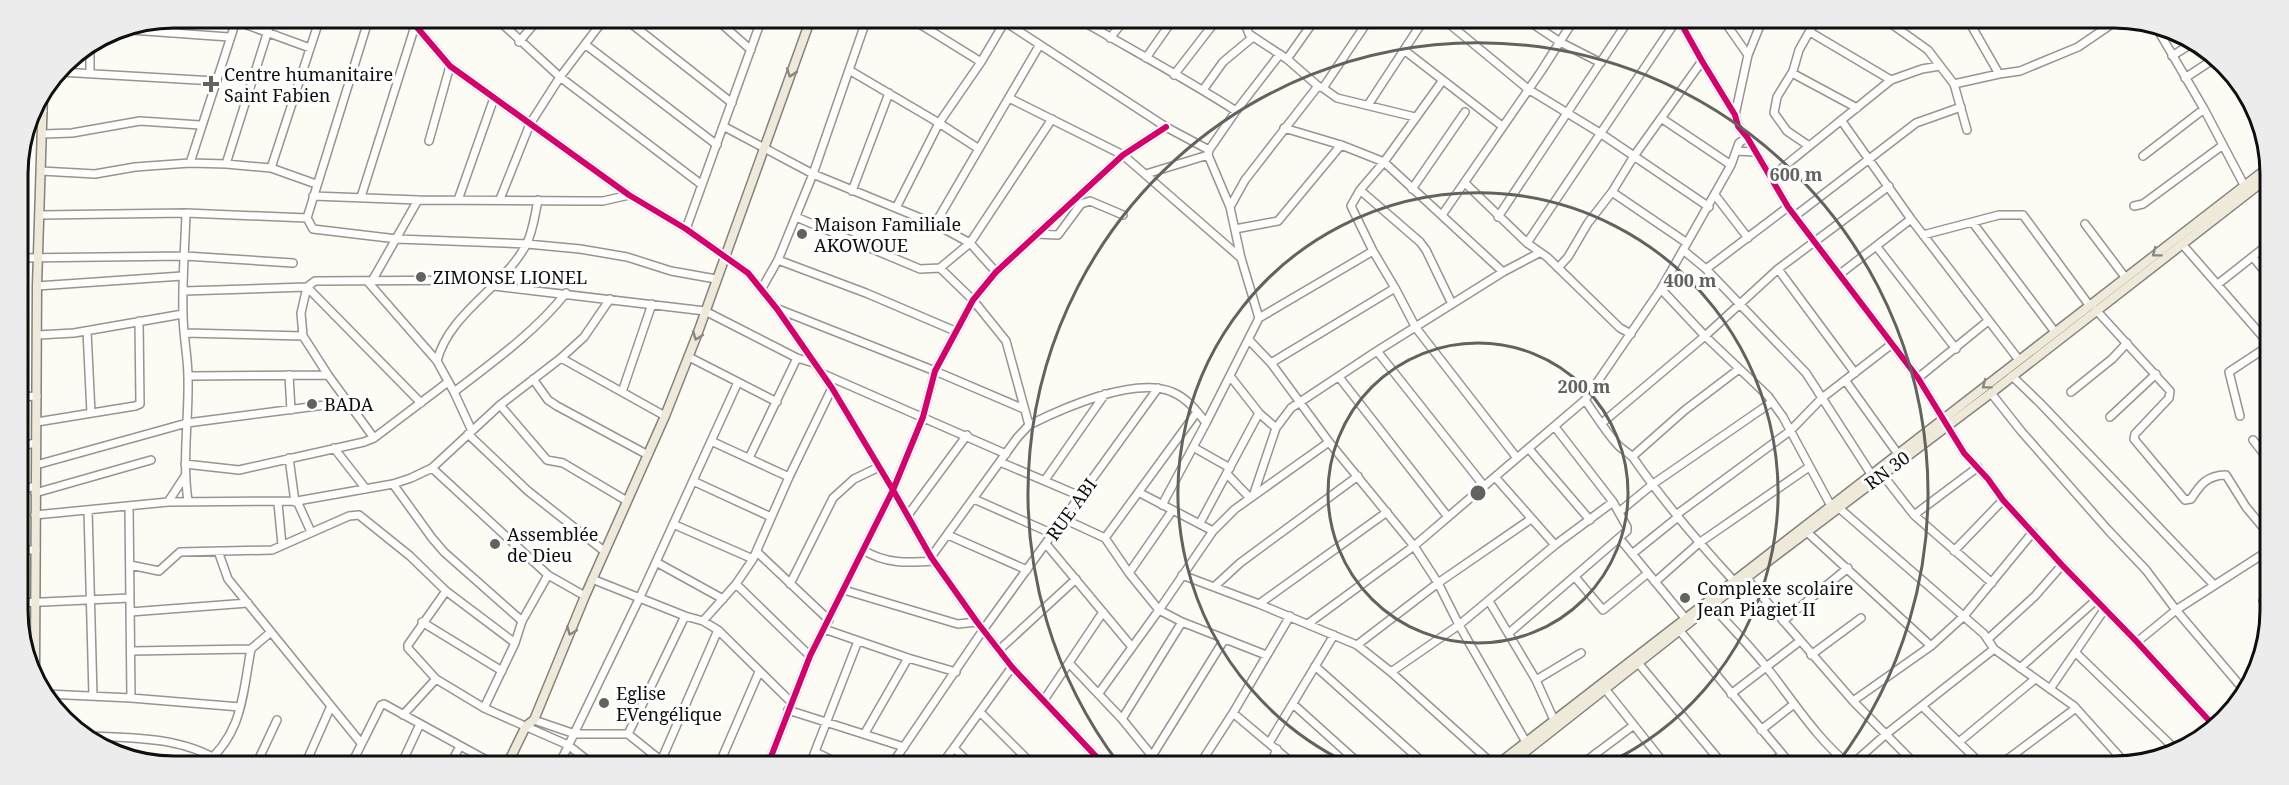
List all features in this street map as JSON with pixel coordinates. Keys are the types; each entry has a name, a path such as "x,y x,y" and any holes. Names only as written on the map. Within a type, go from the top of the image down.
{"main road":[{"path":"511,756 526,726 534,720 604,551 665,416 689,357 807,29"},
{"path":"35,654 37,286 43,112"},
{"name":"RN 30","path":"1520,756 1808,532 1871,474 1946,421 1991,393 2125,277 2260,173"},
{"name":"RN 30","path":"1507,756 1733,580 1882,474 2055,332 2182,244 2260,184"}],"street":[{"path":"1146,58 1167,28"},
{"path":"1174,75 1210,28"},
{"path":"1247,28 1249,34 1287,59 1300,73 1337,98 1415,117"},
{"path":"1287,59 1309,28"},
{"path":"1230,207 1245,180 1284,128 1320,87 1362,28"},
{"path":"1368,105 1418,28"},
{"path":"1455,28 1528,89 1600,133 1709,207"},
{"path":"1539,28 1560,42 1601,63"},
{"path":"1442,215 1466,184 1502,126 1569,28"},
{"path":"1498,217 1623,28"},
{"path":"1527,243 1671,28"},
{"path":"1684,28 1735,115 1738,126 1747,137 1788,207 1918,378 1964,453 1978,467 2003,500 2095,601 2137,642 2210,721"},
{"path":"1729,28 1748,55"},
{"path":"1735,115 1748,55 1759,28"},
{"path":"1809,146 1787,131 1774,113 1777,98 1792,73 1799,50 1812,28"},
{"path":"1898,28 1923,46 1954,84 1967,130"},
{"path":"1973,28 1999,74"},
{"path":"1954,84 2020,71 2079,47 2106,28"},
{"path":"190,163 200,125 233,29"},
{"path":"257,29 310,48"},
{"path":"226,164 269,29"},
{"path":"271,168 316,29"},
{"path":"366,29 316,184 307,218 312,228 397,239 527,244 580,249 627,257 671,271 716,279"},
{"path":"361,197 414,29"},
{"path":"418,29 450,66 629,195 726,256 748,273 762,288 832,388 932,559 1012,668 1094,756"},
{"path":"506,29 560,77 702,185"},
{"path":"519,42 530,29"},
{"path":"500,199 530,124 560,77 597,29"},
{"path":"638,29 732,103"},
{"path":"726,29 751,50"},
{"path":"686,229 758,29"},
{"path":"762,288 778,260 813,174 863,29"},
{"path":"927,29 981,62"},
{"path":"896,208 939,123 981,62 999,29"},
{"path":"1016,29 1039,46 1209,153 1230,207 1241,258 1259,318"},
{"path":"1094,29 1236,111"},
{"path":"1110,38 1118,29"},
{"path":"146,31 229,37"},
{"path":"1810,32 1891,80"},
{"path":"2161,36 2204,109 2244,185"},
{"path":"1203,90 1222,62 1253,37"},
{"path":"586,45 717,145"},
{"path":"936,224 1039,46"},
{"path":"2172,56 2186,47"},
{"path":"1404,50 1502,126"},
{"path":"1146,174 1209,153 1236,111 1280,54"},
{"path":"90,55 90,73"},
{"path":"1558,268 1568,257 1588,223 1702,61"},
{"path":"2185,78 2208,63"},
{"path":"429,141 450,66"},
{"path":"1771,177 1891,80 1922,69 1940,66"},
{"path":"849,70 979,149"},
{"path":"70,72 215,81"},
{"path":"1792,73 1857,108"},
{"path":"1443,80 1384,162 1360,190 1351,206 1416,328 1517,458"},
{"path":"852,191 889,93"},
{"path":"458,200 494,98"},
{"path":"1009,98 1123,155 1241,258"},
{"path":"1795,216 1916,123 1961,107"},
{"path":"2143,156 2204,109"},
{"path":"1412,189 1465,112"},
{"path":"796,217 920,269 940,268 970,243 1052,118"},
{"path":"1661,118 1731,165"},
{"path":"1841,120 1911,219 2019,360"},
{"path":"43,134 72,132 140,121 200,125"},
{"path":"723,126 813,174 936,224 970,243 996,272"},
{"path":"771,756 810,656 893,490 923,417 935,371 973,300 996,272 1123,155 1166,127"},
{"path":"1284,128 1341,145 1384,162 1503,272"},
{"path":"1309,623 1414,546 1585,400 1661,289 1709,207 1731,165 1739,143 1747,137"},
{"path":"1234,229 1278,221 1341,145"},
{"path":"2133,206 2143,204 2223,145"},
{"path":"1736,151 1755,152"},
{"path":"41,171 94,174 135,167 190,163 226,164 271,168 316,184"},
{"path":"1466,184 1498,217 1539,253 1547,257 1620,328 1630,334"},
{"path":"1602,423 1705,336 1778,269 1889,186"},
{"path":"1360,190 1420,242 1452,304"},
{"path":"1612,192 1685,247 1811,378 1871,474"},
{"path":"313,196 418,200 603,201 629,195"},
{"path":"1715,195 1748,238"},
{"path":"370,282 418,200"},
{"path":"436,361 443,342 497,283 527,244 538,200"},
{"path":"1036,234 1058,235 1081,204 1090,201 1123,215"},
{"path":"1706,269 1788,207"},
{"path":"186,213 182,276 188,376 185,464 188,501"},
{"path":"40,215 186,213 307,218"},
{"path":"1923,235 1998,215 2023,215 2093,307 2170,391 2169,398 2135,434 2134,439 2185,500 2191,499 2207,479 2217,475 2226,476 2260,524"},
{"path":"1840,274 1911,219"},
{"path":"1973,223 2055,332"},
{"path":"2085,224 2125,277"},
{"path":"2182,244 2260,333"},
{"path":"1877,247 1956,349"},
{"path":"1162,505 1259,318 1373,251"},
{"path":"2218,284 2260,251"},
{"path":"1252,497 1282,417 1300,402 1377,351 1503,272 1539,253"},
{"path":"29,257 185,256 292,263"},
{"path":"2253,257 2260,266"},
{"path":"778,260 866,293 955,331"},
{"path":"940,268 973,300 1006,341 1029,425"},
{"path":"1778,269 1855,373"},
{"path":"37,286 182,276"},
{"path":"184,291 307,287 315,281 497,283 705,311 797,357 814,363"},
{"path":"370,282 436,361 454,392 470,432 528,491 604,551"},
{"path":"307,287 301,313 303,336 374,438"},
{"path":"307,287 421,403"},
{"path":"1271,363 1395,288"},
{"path":"1661,289 1772,402 1835,507 1964,616 1988,639 1994,649 2076,708 2120,756"},
{"path":"454,392 519,340 549,313 566,293"},
{"path":"35,515 188,501 296,502 393,484 432,468 500,405 561,358 584,337 610,299"},
{"path":"622,392 652,304"},
{"path":"777,309 935,371 1024,409"},
{"path":"38,335 87,331 183,314"},
{"path":"37,422 135,406 140,402 139,321"},
{"path":"1918,378 1988,321"},
{"path":"87,331 91,412"},
{"path":"185,333 303,336"},
{"path":"1249,340 1271,363 1329,442 1414,546 1438,583 1526,741"},
{"path":"2071,392 2112,359 2127,343"},
{"path":"1632,554 1790,431 1822,398 1892,344"},
{"path":"1377,351 1484,486"},
{"path":"2240,416 2229,372 2260,352"},
{"path":"689,357 777,402"},
{"path":"749,458 797,357"},
{"path":"561,358 665,416"},
{"path":"1633,456 1685,410 1739,369"},
{"path":"821,373 1006,454"},
{"path":"2110,417 2156,374"},
{"path":"289,375 291,410"},
{"path":"188,376 328,375"},
{"path":"1230,375 1259,413 1276,428"},
{"path":"2012,376 2214,585"},
{"path":"1339,377 1448,517"},
{"path":"533,379 548,400 557,406 648,455"},
{"path":"1845,380 1898,454"},
{"path":"185,464 239,470 364,442 374,438 448,382"},
{"path":"563,756 640,597 738,382"},
{"path":"703,621 736,584 755,555 832,388"},
{"path":"932,559 1029,425 1063,408 1104,394 1158,388 1183,398 1206,423"},
{"name":"RUE ABI","path":"898,756 984,630 1158,388"},
{"path":"1991,393 2072,489 2146,570 2240,686"},
{"path":"1045,480 1104,394"},
{"path":"28,397 37,396"},
{"path":"1585,400 1615,442 1633,456 1699,543 1733,580"},
{"path":"36,465 187,423 348,402"},
{"path":"1618,513 1653,484 1772,402"},
{"path":"500,405 547,460 563,463 627,501"},
{"path":"1105,538 1197,412"},
{"path":"1200,523 1259,413"},
{"path":"1509,633 1620,539 1627,529 1613,502 1555,427"},
{"path":"908,515 967,435"},
{"path":"2253,440 2260,449"},
{"path":"711,441 789,477"},
{"path":"28,444 36,442"},
{"path":"1099,693 1212,531 1227,516 1329,442"},
{"path":"1193,447 1228,471 1252,497"},
{"path":"334,448 366,489"},
{"path":"1529,449 1590,520"},
{"path":"289,458 296,502 311,532"},
{"path":"28,489 151,459"},
{"path":"1000,462 1080,496"},
{"path":"790,584 833,498 854,479 879,467"},
{"path":"1655,582 1699,543 1809,467"},
{"path":"1914,514 1978,467"},
{"path":"432,468 548,576 585,596"},
{"path":"1882,474 1914,514 1992,583"},
{"path":"168,502 185,476"},
{"path":"1214,587 1240,562 1358,476"},
{"path":"1495,477 1555,545"},
{"path":"693,481 771,517"},
{"path":"393,484 444,552 522,621"},
{"path":"1140,493 1212,531"},
{"path":"974,499 1053,534"},
{"path":"1954,551 2003,500"},
{"path":"1391,672 1459,624 1555,545 1613,502"},
{"path":"279,503 282,545"},
{"path":"129,506 131,698"},
{"path":"88,510 93,696"},
{"path":"1130,573 1172,511"},
{"path":"1259,603 1387,512"},
{"path":"130,565 159,571 180,552 272,550 349,516 359,515 410,556 446,591 515,643"},
{"path":"1064,519 1105,538 1159,609 1182,622 1266,655"},
{"path":"1357,645 1438,583 1532,519"},
{"path":"673,524 755,555 829,620"},
{"path":"1808,532 1931,646"},
{"path":"1853,701 1931,646 1964,616 2033,532"},
{"path":"948,535 1027,570"},
{"path":"1620,539 1685,618"},
{"path":"1046,544 1132,647"},
{"path":"28,550 36,550"},
{"path":"863,550 888,561 932,559"},
{"path":"219,551 225,575 361,742"},
{"path":"2137,642 2176,610 2260,556"},
{"path":"656,562 723,599"},
{"path":"1988,639 2035,596 2062,565"},
{"path":"1783,621 1848,568"},
{"path":"1575,577 1603,610 1648,573"},
{"path":"1182,575 1259,603 1357,645 1391,672 1483,756"},
{"path":"484,708 515,643 522,621 548,576"},
{"path":"1746,578 1811,655 1907,756"},
{"path":"592,579 703,621 718,630 792,702"},
{"path":"999,650 1076,579"},
{"path":"736,584 810,656"},
{"path":"844,590 958,624 977,622"},
{"path":"446,591 422,622 407,647 436,679 484,708 568,745 582,756"},
{"path":"28,603 130,598"},
{"path":"1489,601 1536,680 1554,720"},
{"path":"2020,668 2095,601"},
{"path":"130,612 248,603"},
{"path":"1712,606 1767,667 1794,704 1839,756"},
{"path":"2050,689 2104,609"},
{"path":"1044,700 1103,612"},
{"path":"628,734 685,616"},
{"path":"1205,756 1290,616"},
{"path":"1811,655 1861,618"},
{"path":"422,622 502,671"},
{"path":"1122,719 1182,622"},
{"path":"824,629 956,672"},
{"path":"663,756 718,630"},
{"path":"1680,631 1782,755"},
{"path":"131,651 250,649 271,632"},
{"path":"1269,743 1334,636"},
{"path":"1069,663 1099,693 1152,756 1224,640"},
{"path":"813,756 858,641"},
{"path":"1731,694 1800,641"},
{"path":"216,756 234,728 250,649"},
{"path":"1861,756 1994,649"},
{"path":"1536,680 1581,653"},
{"path":"2076,653 2171,745"},
{"path":"865,733 908,658"},
{"path":"1639,664 1716,756"},
{"path":"1315,666 1416,756"},
{"path":"948,756 1012,668"},
{"path":"723,756 759,672"},
{"path":"403,715 436,679"},
{"path":"1959,742 2035,679"},
{"path":"1606,690 1658,756"},
{"path":"55,694 240,707"},
{"path":"355,756 381,705 384,704 479,756"},
{"path":"1293,704 1351,756"},
{"path":"1761,730 1794,704"},
{"path":"309,756 331,706"},
{"path":"1923,706 1973,756"},
{"path":"2011,756 2076,708"},
{"path":"788,710 904,747"},
{"path":"980,712 1024,756"},
{"path":"1233,713 1285,756"},
{"path":"260,756 277,720"},
{"path":"534,720 575,734 628,734 655,756"},
{"path":"405,756 420,724"},
{"path":"1592,756 1634,725"},
{"path":"100,737 150,739 193,747 213,756"},
{"path":"455,756 460,746"},
{"path":"954,748 962,756"},
{"path":"1274,756 1277,749"},
{"path":"815,752 823,756"}],"cycle path":[{"path":"1684,28 1735,115 1738,126 1747,137 1788,207 1918,378 1964,453 2062,565 2210,721"},
{"path":"418,29 450,66 629,195 686,229 748,273 777,309 832,388 931,557 977,622 1012,667 1096,756"},
{"path":"771,756 810,656 893,490 923,417 935,371 973,300 996,272 1123,155 1166,127"}],"place":[{"name":"Centre humanitaire Saint Fabien","path":"211,84"},
{"name":"Maison Familiale AKOWOUE","path":"802,234"},
{"name":"ZIMONSE LIONEL","path":"421,277"},
{"name":"BADA","path":"312,404"},
{"name":"Assemblée de Dieu","path":"495,544"},
{"name":"Complexe scolaire Jean Piagiet II","path":"1685,598"},
{"name":"Eglise EVengélique","path":"604,703"}]}
